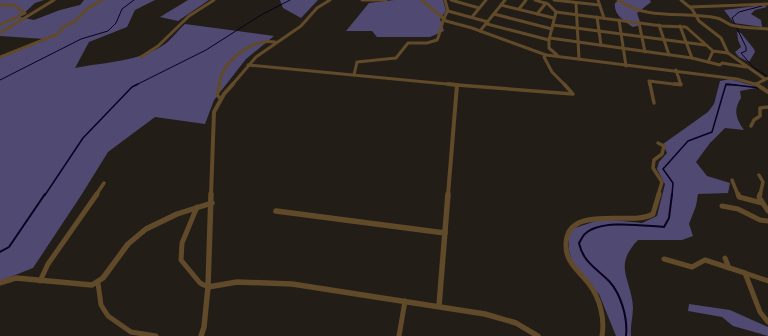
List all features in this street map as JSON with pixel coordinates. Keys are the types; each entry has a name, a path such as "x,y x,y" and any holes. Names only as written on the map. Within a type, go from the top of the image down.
{"street":[{"path":"0,33 15,22 30,16 54,0"},
{"path":"0,57 58,34 63,27 74,22 88,8 102,0"},
{"path":"141,57 158,46 193,13 214,0"},
{"path":"201,336 204,327 208,287 214,117 221,99 248,65 260,53 301,26 314,10 330,0"},
{"path":"362,0 373,2 386,0"},
{"path":"422,0 442,19 546,55 626,66 676,70 737,79 756,84 767,91"},
{"path":"445,0 448,11"},
{"path":"451,0 479,8"},
{"path":"472,18 486,0"},
{"path":"480,31 488,23 505,0"},
{"path":"519,9 526,0"},
{"path":"535,0 545,2 556,12 659,26 686,27 713,51 728,53"},
{"path":"554,0 599,5"},
{"path":"598,0 604,18"},
{"path":"618,0 629,8 638,11 718,18 735,25 768,29"},
{"path":"681,0 690,7 696,17 721,38 728,53 767,79"},
{"path":"537,14 545,2"},
{"path":"0,5 10,3 19,6 24,13 30,16"},
{"path":"576,3 579,59"},
{"path":"690,7 768,4"},
{"path":"501,5 554,18"},
{"path":"354,74 357,62 396,58 408,43 427,43 437,40 442,29 442,19 448,11"},
{"path":"448,11 550,39 692,58 720,65 722,63 747,67"},
{"path":"549,48 556,12"},
{"path":"0,25 24,13"},
{"path":"494,14 552,29"},
{"path":"597,17 601,45"},
{"path":"619,20 626,66"},
{"path":"639,23 645,52"},
{"path":"553,25 706,45"},
{"path":"659,26 669,55"},
{"path":"680,26 692,58"},
{"path":"221,99 217,95 220,89 220,80 232,59 257,45 271,41 276,42"},
{"path":"539,53 549,48"},
{"path":"549,48 556,55 564,58"},
{"path":"708,62 713,51"},
{"path":"248,65 457,85 573,94 552,72 544,57 546,55"},
{"path":"654,104 649,81 680,85 676,70"},
{"path":"756,84 767,79"},
{"path":"439,306 457,85"},
{"path":"751,126 754,120 760,116 760,108 768,107"},
{"path":"602,336 604,329 596,295 568,260 566,240 569,230 576,224 585,220 620,217 642,219 653,214 662,182 653,168 654,160 662,154 664,146 658,143"},
{"path":"759,175 763,182 759,197 768,211"},
{"path":"732,180 739,197 762,203"},
{"path":"40,280 48,264 104,183"},
{"path":"0,283 16,278 92,285 98,283 104,278 127,245 138,234 171,215 212,203"},
{"path":"722,206 738,209 760,220 768,221"},
{"path":"197,207 182,243 181,260 200,283 208,287 237,282 274,282 439,306 485,314 516,323 538,336"},
{"path":"276,211 445,233"},
{"path":"664,258 692,267 705,260 768,281"},
{"path":"725,258 729,268"},
{"path":"745,273 760,312 768,322"},
{"path":"98,283 99,300 106,315 125,325 130,332 156,336"},
{"path":"399,336 405,301"}],"shaded area":[{"path":"0,0 44,0 35,3 20,17 34,20 60,10 80,5 84,0 155,0 135,10 127,27 89,42 75,68 133,58 155,50 170,40 185,24 274,36 246,59 214,100 205,124 155,117 108,152 33,268 0,281 0,57 45,39 0,36"},
{"path":"188,0 209,0 178,21 160,17"},
{"path":"280,0 318,0 301,18 283,8"},
{"path":"394,0 443,0 446,11 440,19 444,31 430,37 377,37 372,31 346,31 369,3"},
{"path":"619,0 650,0 651,2 637,13 641,25 633,27 620,17 615,7 615,3"},
{"path":"764,5 767,7 755,10 751,14 761,20 762,27 734,23 724,10"},
{"path":"737,32 741,33 754,49 755,52 749,62 739,57 735,52 741,47"},
{"path":"730,79 755,86 756,88 740,91 741,98 736,114 744,130 725,128 710,143 696,162 707,176 730,183 728,193 698,194 696,206 689,224 693,236 682,240 638,240 630,249 626,258 625,273 632,298 633,308 631,336 616,336 599,294 574,269 569,250 569,230 602,219 642,223 657,216 665,184 657,169 659,162 667,153 663,144 708,112 714,104 720,81"},
{"path":"689,304 730,310 768,327 768,336 733,326 722,317 688,311"}],"waterway":[{"path":"0,80 81,39 108,31 116,23 122,9 134,0"},
{"path":"45,195 83,138 132,87 206,50 261,15 290,0"},
{"path":"762,6 739,12 732,18 746,47 746,51 741,53 753,67 768,77"},
{"path":"672,195 673,183 663,169 688,141 712,132 726,84"},
{"path":"727,84 735,85"},
{"path":"726,85 735,85"},
{"path":"735,85 760,88"},
{"path":"0,252 9,247 45,194"},
{"path":"626,336 625,314 617,293 609,281 587,260 579,243 586,233 602,226 624,224 664,227 669,218 672,194"}]}
